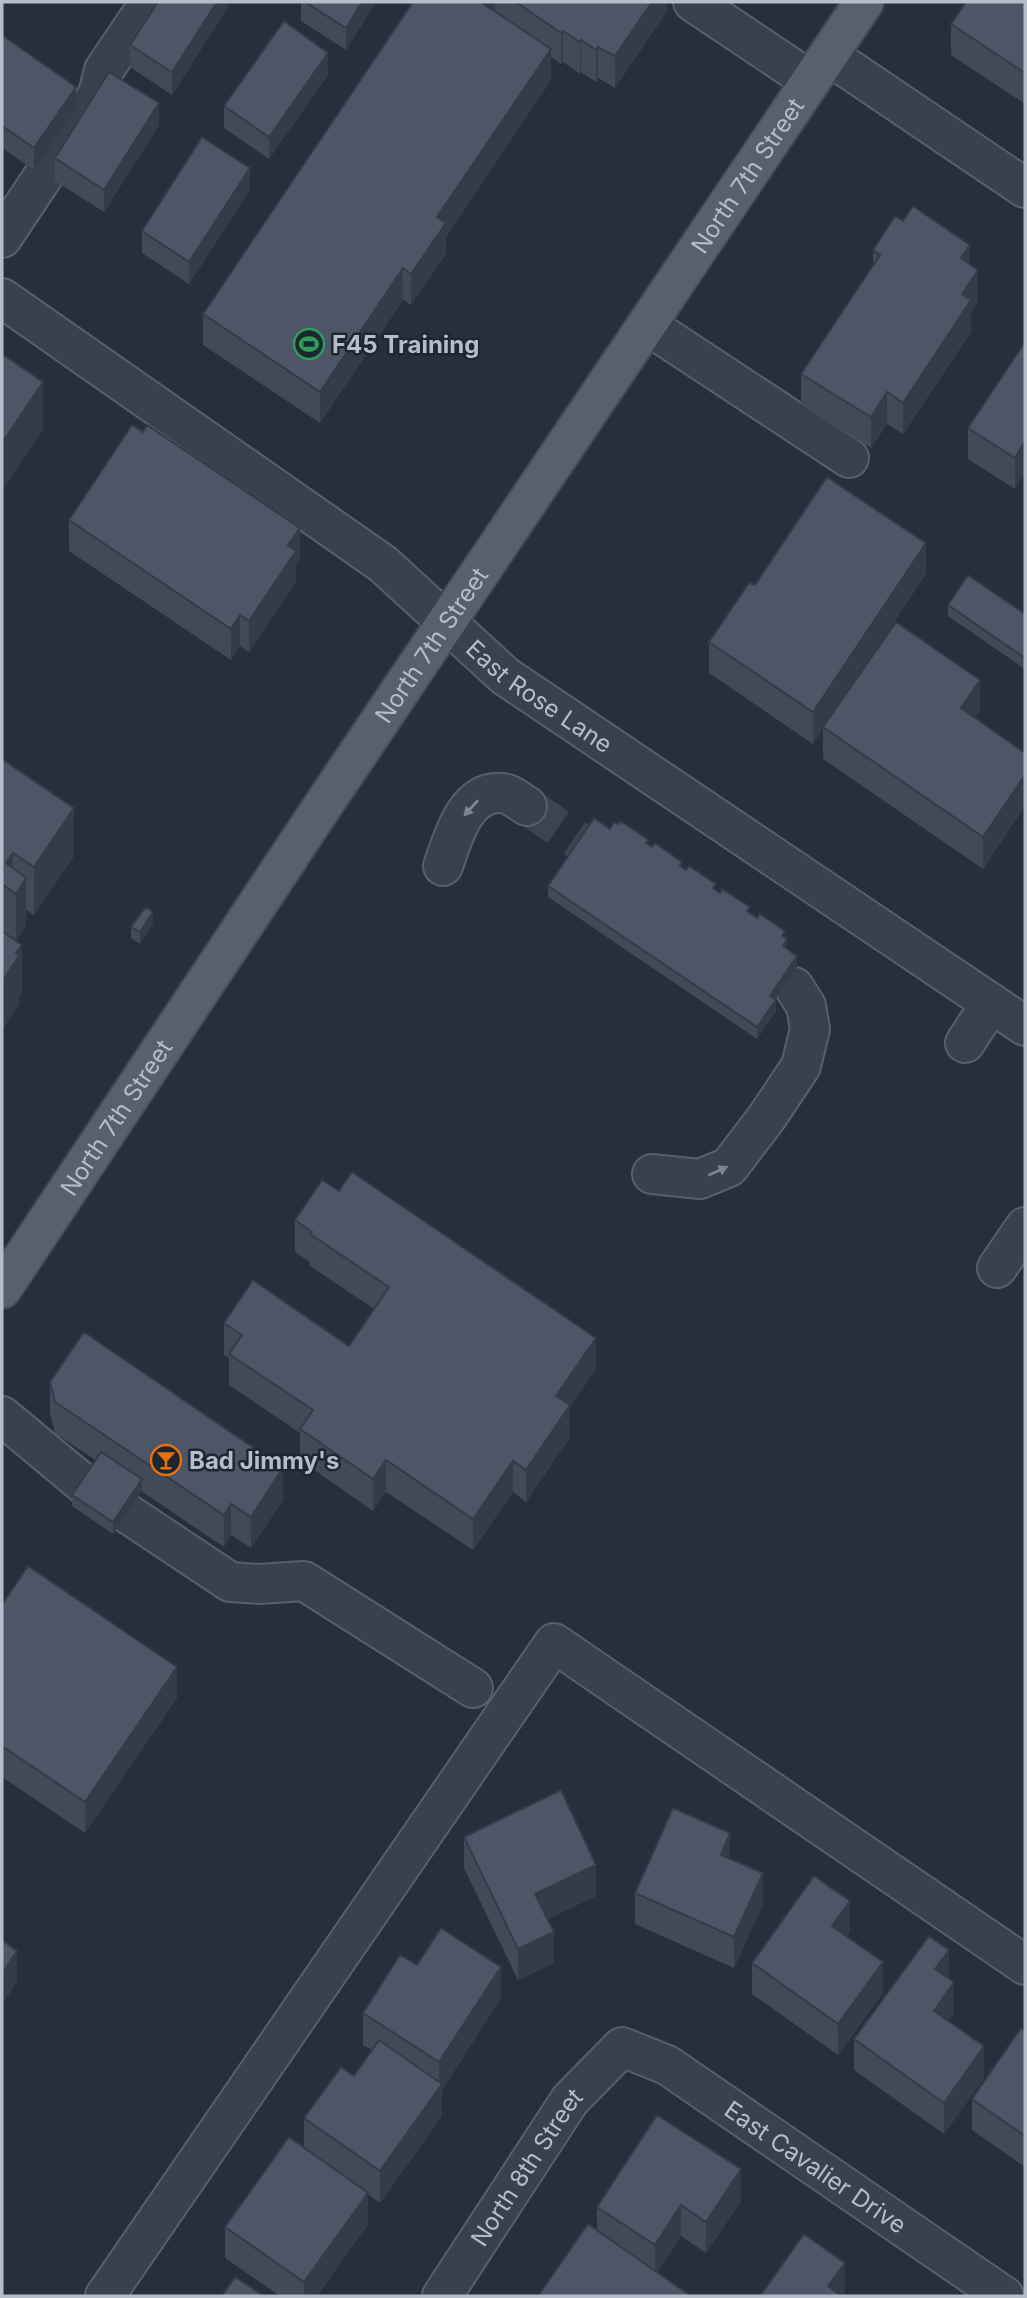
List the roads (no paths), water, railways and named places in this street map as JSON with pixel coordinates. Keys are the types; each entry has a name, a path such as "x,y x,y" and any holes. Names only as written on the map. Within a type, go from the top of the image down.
{"main road":[{"name":"North 7th Street","path":"2,1289 864,2"}],"street":[{"path":"8,213 98,94 104,69 150,2"},
{"path":"693,2 819,68 1025,188"},
{"name":"East Rose Lane","path":"2,298 383,564 505,676 1025,1026"},
{"path":"647,325 849,458"},
{"path":"443,866 466,811 483,795 505,792 527,806"},
{"path":"652,1174 701,1180 729,1167 760,1127 801,1066 810,1028 806,1006 794,987"},
{"path":"965,1043 991,1003"},
{"path":"998,1268 1025,1227"},
{"path":"2,1416 86,1486 230,1583 304,1581 473,1688"},
{"path":"105,2296 554,1643 1025,1965"},
{"name":"North 8th Street","path":"442,2296 570,2100 622,2048"},
{"name":"East Cavalier Drive","path":"622,2048 667,2065 1004,2296"}],"tunnel":[{"path":"527,806 621,870"}],"place":[{"name":"F45 Training","path":"309,344"},
{"name":"Bad Jimmy's","path":"166,1460"}]}
